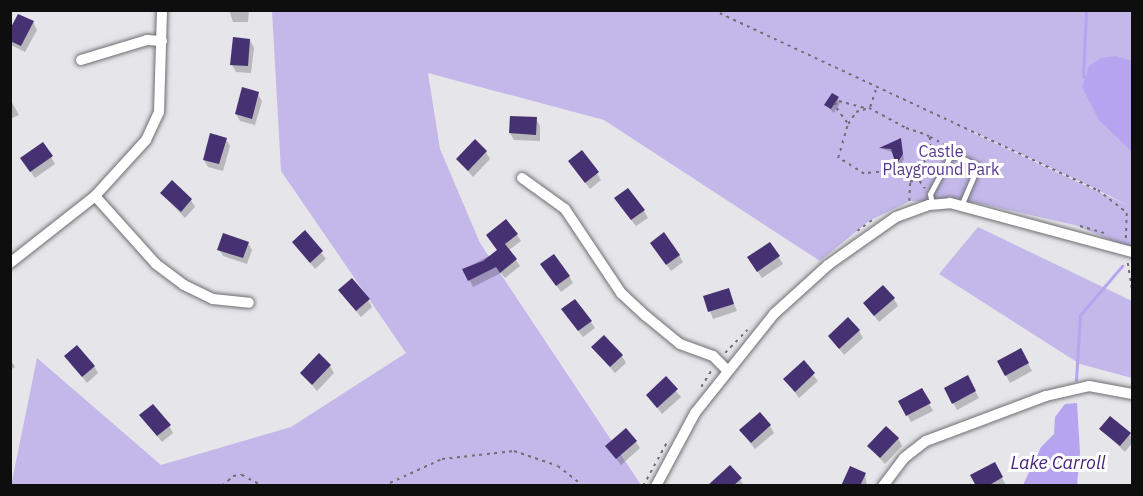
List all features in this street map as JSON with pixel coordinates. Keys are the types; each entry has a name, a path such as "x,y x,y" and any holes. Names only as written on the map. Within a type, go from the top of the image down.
{"street":[{"path":"10,263 95,196 146,140 159,112 162,10"},
{"path":"81,60 147,40 162,41"},
{"path":"522,178 565,209 621,293 680,344 717,361 728,371"},
{"path":"95,196 156,264 184,285 213,298 249,303"},
{"path":"656,486 695,413 774,314 828,265 896,217 932,205 961,206 1126,248"},
{"path":"883,486 904,458 926,441 1046,396 1089,386 1132,394"}],"lane":[{"path":"932,205 930,194 952,153 978,166 961,206"}],"path":[{"path":"713,10 1098,190 1127,213 1126,248 1132,288"},
{"path":"869,108 877,88"},
{"path":"848,124 835,111 834,105 839,101 869,108 946,145"},
{"path":"869,108 856,112 848,124 838,154 844,164 864,174 878,175 922,164 931,156 930,137"},
{"path":"899,206 909,201 908,187 915,177 927,174 922,164"},
{"path":"910,168 921,186"},
{"path":"853,234 879,216"},
{"path":"1075,225 1106,233"},
{"path":"700,390 717,361 752,325"},
{"path":"643,486 669,438"},
{"path":"383,486 442,459 514,451 558,466 584,486"},
{"path":"222,486 233,476 242,476 263,486"}],"green space":[{"name":"Castle Playground Park","path":"1132,10 1132,249 1075,225 977,203 910,201 869,221 820,261 604,120 428,73 440,149 480,243 641,485 11,486 37,358 161,465 291,427 406,353 281,171 272,11","holes":["969,130 1098,190 1131,207"]},
{"path":"978,227 1132,301 1132,378 1080,364 939,274"}],"water":[{"path":"1116,56 1132,61 1132,152 1099,120 1082,87 1089,66 1101,58"},
{"name":"Lake Carroll","path":"1077,403 1080,453 1077,485 1023,485 1041,447 1054,434 1055,417 1065,404"}],"building":[{"path":"18,14 34,21 21,46 10,41 10,29"},
{"path":"233,37 250,39 248,66 230,65"},
{"path":"242,87 259,92 252,119 235,114"},
{"path":"832,93 839,97 831,109 824,105"},
{"path":"510,116 537,117 536,135 509,133"},
{"path":"210,133 227,138 219,164 203,160"},
{"path":"901,138 903,154 896,165 891,149 879,148"},
{"path":"475,139 487,151 468,171 456,159"},
{"path":"43,142 53,156 30,172 20,158"},
{"path":"582,150 599,172 585,183 568,161"},
{"path":"172,180 192,199 181,212 160,193"},
{"path":"628,188 645,210 631,220 614,198"},
{"path":"506,219 518,234 505,244 517,259 500,273 496,267 468,281 462,269 483,261 497,250 486,235"},
{"path":"305,230 323,251 310,263 292,242"},
{"path":"664,232 680,255 666,265 650,243"},
{"path":"223,233 249,242 243,258 217,250"},
{"path":"770,242 780,256 757,272 747,257"},
{"path":"554,254 570,276 556,286 540,264"},
{"path":"352,278 370,299 356,311 338,290"},
{"path":"883,285 895,298 874,316 863,303"},
{"path":"729,288 734,304 708,312 703,296"},
{"path":"575,299 592,321 578,331 561,309"},
{"path":"848,317 860,330 839,349 828,336"},
{"path":"604,335 623,355 610,367 591,347"},
{"path":"77,345 95,366 82,377 64,356"},
{"path":"1021,348 1029,363 1005,376 997,361"},
{"path":"319,353 331,365 312,385 300,373"},
{"path":"804,360 815,373 795,392 783,379"},
{"path":"968,375 976,391 952,404 944,388"},
{"path":"666,376 678,389 657,408 646,395"},
{"path":"922,388 931,403 906,416 898,401"},
{"path":"153,404 171,425 157,436 139,415"},
{"path":"760,412 771,425 751,443 739,430"},
{"path":"1110,416 1131,433 1120,446 1099,429"},
{"path":"886,426 899,438 880,458 867,446"},
{"path":"626,428 637,441 616,459 605,446"},
{"path":"995,462 1003,477 988,486 976,486 970,475"},
{"path":"730,465 742,478 733,486 707,486"},
{"path":"850,466 866,473 860,486 841,486"}],"waterway":[{"path":"1083,77 1086,10"},
{"path":"1076,380 1080,315 1122,266"}]}
